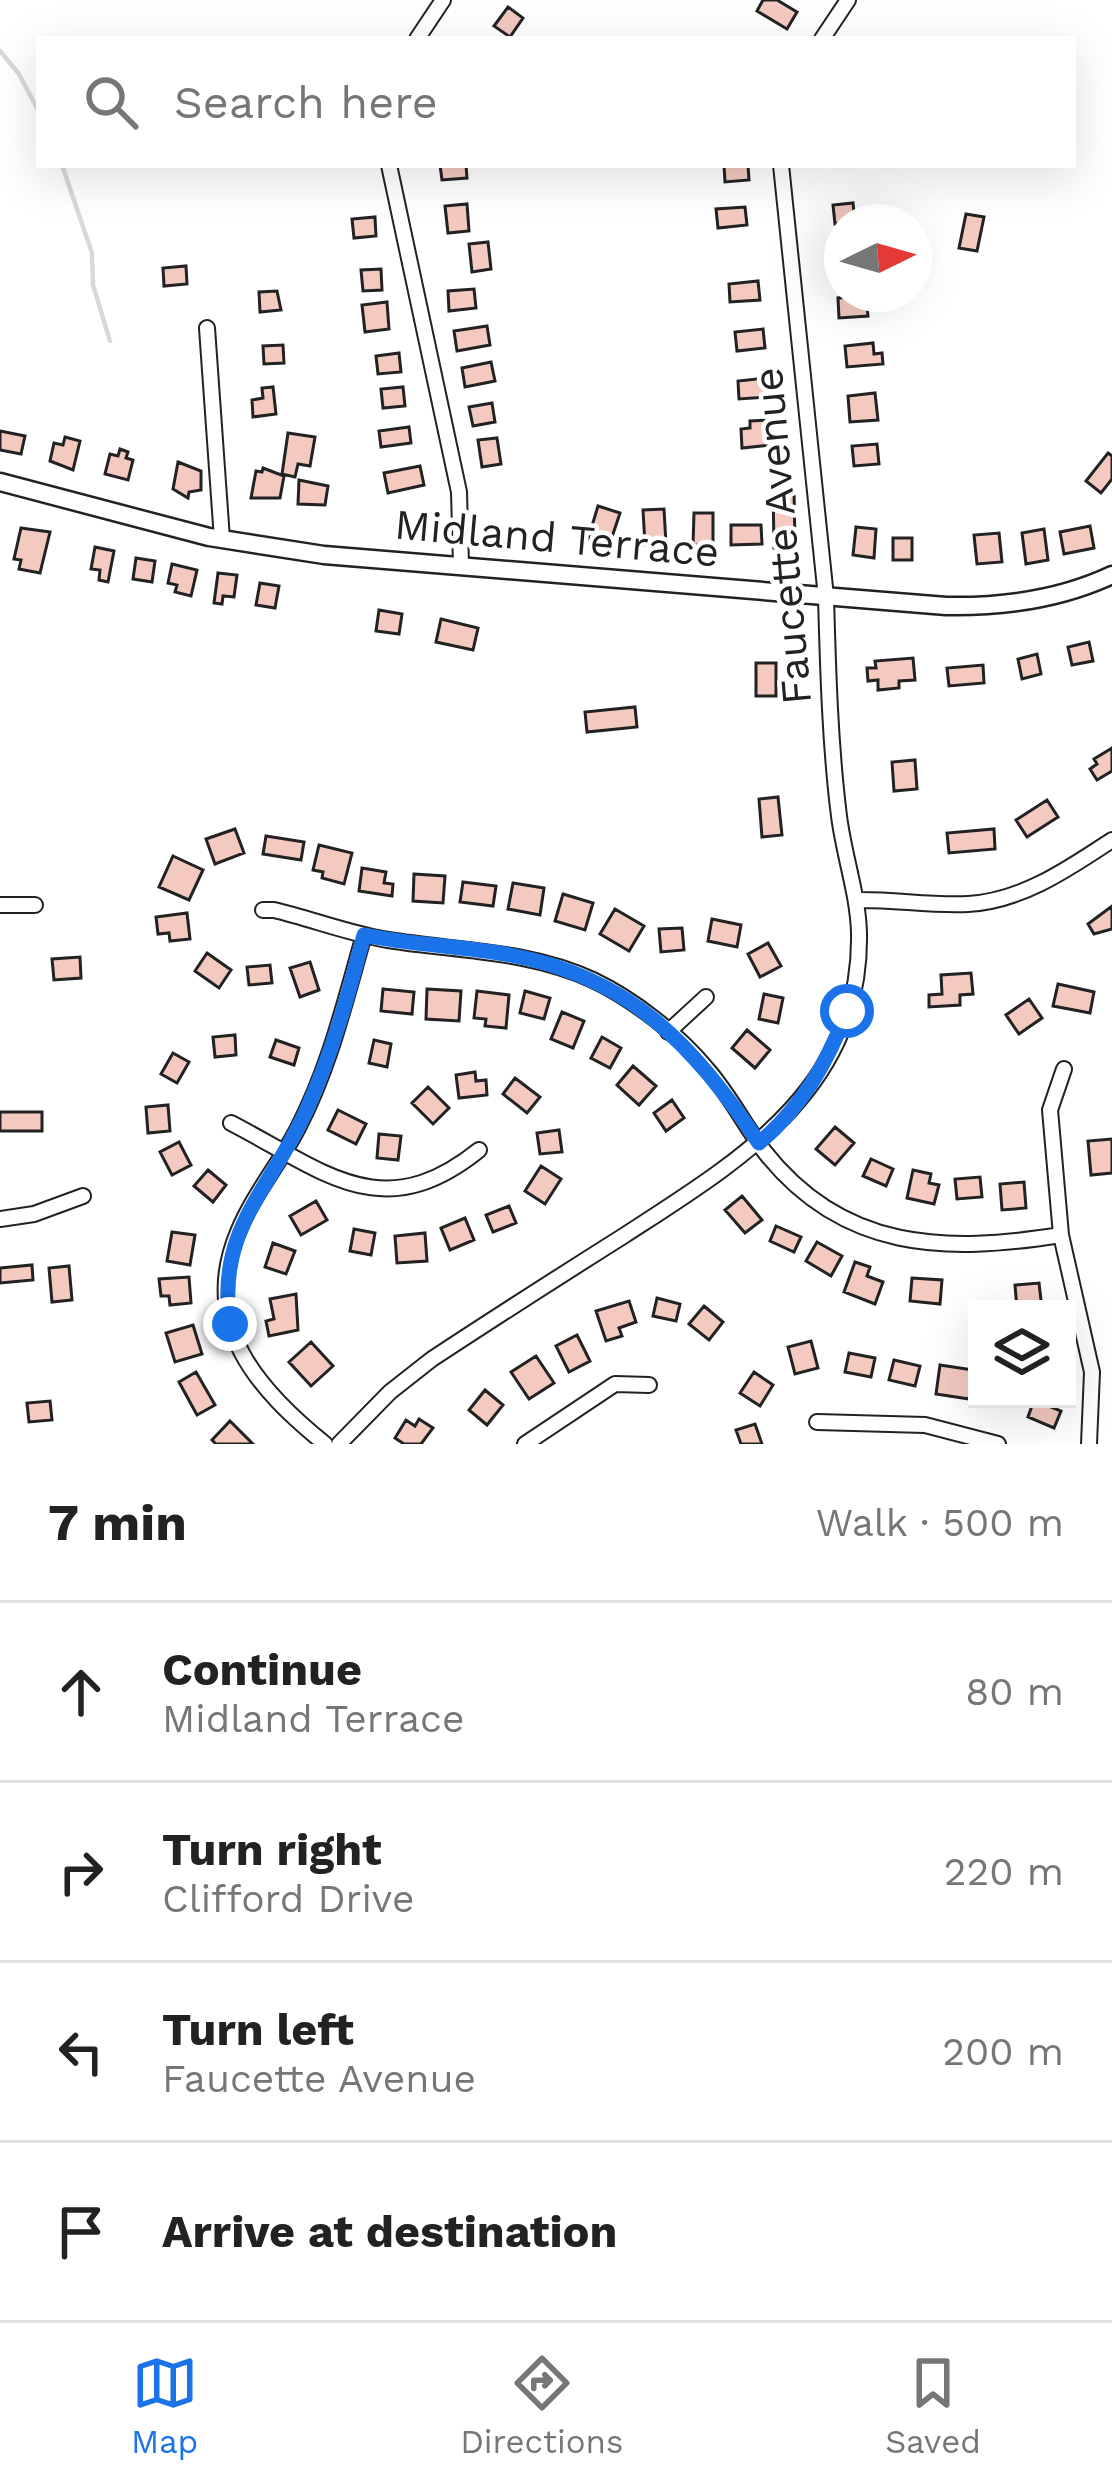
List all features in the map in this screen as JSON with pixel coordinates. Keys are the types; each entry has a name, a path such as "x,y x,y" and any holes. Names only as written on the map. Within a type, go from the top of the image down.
{"street":[{"path":"419,36 443,0"},
{"path":"824,36 848,0"},
{"path":"390,168 459,492 461,565"},
{"name":"Faucette Avenue","path":"782,168 826,597 839,816 856,900"},
{"path":"206,328 222,539"},
{"name":"Midland Terrace","path":"0,482 222,539 324,555 826,597 983,606 1063,593 1112,575"},
{"path":"339,1444 390,1392 432,1359 706,1182 759,1143 802,1100 837,1038 857,964 856,900 930,904 996,900 1061,873 1112,840"},
{"path":"0,905 35,905"},
{"path":"263,910 364,935 503,954 570,971 613,992 706,1067 782,1170 825,1206 862,1226 902,1239 965,1246 1061,1235"},
{"path":"325,1444 262,1388 240,1353 228,1307 227,1276 233,1244 285,1150 333,1046 364,935"},
{"path":"668,1032 706,997"},
{"path":"1064,1069 1050,1110 1061,1235 1092,1372 1089,1444"},
{"path":"231,1123 346,1182 377,1190 432,1181 479,1150"},
{"path":"0,1219 34,1214 82,1196"},
{"path":"525,1444 615,1384 649,1385"},
{"path":"818,1422 926,1425 998,1444"}],"building":[{"path":"763,0 777,0 797,12 787,29 757,11"},
{"path":"508,7 523,18 511,36 494,26"},
{"path":"440,168 466,168 467,178 442,180"},
{"path":"724,168 748,168 749,180 725,182"},
{"path":"467,204 469,231 448,233 445,206"},
{"path":"745,207 747,225 718,228 716,209"},
{"path":"966,214 984,217 977,251 959,248"},
{"path":"375,217 376,236 354,238 352,219"},
{"path":"488,242 491,269 472,272 469,244"},
{"path":"186,266 187,284 164,286 163,268"},
{"path":"381,269 382,290 363,291 361,270"},
{"path":"758,281 760,300 730,302 729,284"},
{"path":"474,289 476,308 449,311 448,291"},
{"path":"277,291 281,310 260,312 259,292"},
{"path":"387,302 389,329 365,332 362,305"},
{"path":"839,312 868,312 868,316 839,318"},
{"path":"487,326 490,345 457,351 454,331"},
{"path":"763,329 765,348 737,351 735,332"},
{"path":"873,343 874,354 882,353 883,364 847,367 845,346"},
{"path":"283,345 284,363 264,364 263,346"},
{"path":"399,353 401,372 378,374 376,356"},
{"path":"491,362 495,381 465,387 462,368"},
{"path":"766,378 768,397 739,399 738,381"},
{"path":"273,387 276,414 253,417 252,400 263,398 262,388"},
{"path":"403,387 405,406 383,408 381,389"},
{"path":"875,393 878,420 850,422 848,396"},
{"path":"492,403 495,422 473,426 469,407"},
{"path":"769,420 771,445 742,448 741,429 750,428 750,421"},
{"path":"409,427 411,443 381,447 379,431"},
{"path":"0,431 25,436 21,454 0,450"},
{"path":"288,433 315,437 310,466 298,464 295,477 282,474"},
{"path":"65,437 80,441 73,470 50,461 54,443 63,445"},
{"path":"497,438 501,464 482,467 478,440"},
{"path":"877,444 879,464 854,466 852,446"},
{"path":"120,449 133,460 128,480 105,474 110,454 118,456"},
{"path":"1108,453 1112,479 1101,493 1086,481"},
{"path":"178,462 201,471 201,490 189,492 188,498 173,489"},
{"path":"420,466 424,485 388,493 384,473"},
{"path":"263,468 284,476 280,498 251,498 256,471"},
{"path":"299,480 328,486 325,505 298,504"},
{"path":"773,488 794,488 795,548 774,548"},
{"path":"598,506 620,513 609,546 588,539"},
{"path":"664,509 666,544 645,545 643,510"},
{"path":"694,513 713,513 713,545 693,545"},
{"path":"731,525 761,525 762,544 731,545"},
{"path":"1090,526 1094,548 1064,554 1060,532"},
{"path":"856,527 876,529 874,558 853,555"},
{"path":"21,528 50,532 40,573 19,569 21,560 14,559"},
{"path":"1044,529 1048,560 1026,564 1022,533"},
{"path":"999,533 1002,562 977,564 974,535"},
{"path":"893,538 912,538 912,560 893,560"},
{"path":"95,547 114,551 108,582 99,580 100,570 91,569"},
{"path":"136,558 155,561 152,582 133,579"},
{"path":"172,564 197,570 191,596 175,592 177,585 168,583"},
{"path":"218,573 237,575 234,597 223,596 222,604 214,603"},
{"path":"260,583 279,586 275,608 256,605"},
{"path":"379,610 402,614 399,634 376,631"},
{"path":"441,619 478,628 473,650 436,642"},
{"path":"1089,642 1093,661 1072,665 1068,647"},
{"path":"1037,654 1041,674 1022,679 1018,659"},
{"path":"913,658 915,680 878,690 878,680 868,681 867,668 876,668 875,661"},
{"path":"756,663 776,663 776,696 756,696"},
{"path":"983,665 984,683 949,686 947,668"},
{"path":"635,707 637,727 587,732 585,712"},
{"path":"1112,748 1112,771 1097,780 1090,769 1097,764 1094,759"},
{"path":"915,760 917,789 894,791 892,762"},
{"path":"778,797 782,835 762,837 759,799"},
{"path":"1047,800 1058,817 1027,837 1016,820"},
{"path":"235,829 244,853 215,864 206,839"},
{"path":"994,829 995,849 949,853 947,833"},
{"path":"266,836 304,842 301,860 263,854"},
{"path":"319,845 352,853 344,884 313,870"},
{"path":"173,856 203,870 189,900 159,887"},
{"path":"362,868 386,872 384,883 393,884 392,896 359,891"},
{"path":"414,874 445,876 443,903 413,901"},
{"path":"463,882 496,886 493,906 460,902"},
{"path":"513,883 544,888 540,915 508,909"},
{"path":"563,894 593,903 585,930 555,921"},
{"path":"1112,906 1112,929 1094,934 1088,924"},
{"path":"615,909 644,926 629,951 600,934"},
{"path":"187,913 190,939 170,941 169,933 158,934 156,917"},
{"path":"712,919 741,925 737,947 708,941"},
{"path":"682,928 684,950 661,952 659,929"},
{"path":"768,943 781,966 760,977 748,954"},
{"path":"207,953 231,970 219,988 195,971"},
{"path":"80,957 81,978 54,980 52,959"},
{"path":"310,962 319,990 300,997 290,968"},
{"path":"270,965 272,983 249,985 247,967"},
{"path":"971,973 973,994 960,995 960,1005 929,1007 929,995 942,994 941,975"},
{"path":"1058,984 1094,992 1090,1013 1053,1006"},
{"path":"383,989 414,992 412,1014 381,1011"},
{"path":"427,989 461,991 459,1021 426,1019"},
{"path":"477,991 509,995 506,1028 485,1026 486,1019 474,1018"},
{"path":"525,991 550,998 544,1019 520,1013"},
{"path":"764,994 783,998 778,1023 759,1019"},
{"path":"1029,999 1042,1018 1019,1034 1006,1015"},
{"path":"562,1012 584,1021 573,1048 551,1039"},
{"path":"747,1030 770,1050 755,1068 732,1048"},
{"path":"235,1035 236,1055 215,1057 213,1037"},
{"path":"602,1037 621,1048 610,1068 591,1058"},
{"path":"276,1040 299,1048 294,1065 270,1057"},
{"path":"374,1040 391,1044 387,1067 369,1063"},
{"path":"173,1053 189,1062 177,1083 161,1074"},
{"path":"633,1066 656,1086 639,1105 617,1085"},
{"path":"475,1072 476,1081 486,1080 487,1095 459,1098 456,1075"},
{"path":"515,1078 540,1097 527,1113 503,1094"},
{"path":"428,1087 449,1108 433,1124 412,1103"},
{"path":"672,1100 684,1118 666,1131 654,1113"},
{"path":"168,1105 170,1131 148,1133 146,1107"},
{"path":"338,1110 366,1124 356,1144 328,1130"},
{"path":"0,1112 42,1112 42,1131 0,1131"},
{"path":"835,1127 854,1143 835,1165 816,1149"},
{"path":"559,1130 562,1152 540,1154 537,1133"},
{"path":"379,1134 401,1136 398,1160 377,1158"},
{"path":"1112,1139 1112,1173 1091,1175 1088,1141"},
{"path":"179,1142 191,1165 172,1175 160,1152"},
{"path":"871,1159 893,1169 886,1186 863,1176"},
{"path":"541,1166 561,1179 545,1204 525,1191"},
{"path":"208,1170 226,1185 213,1202 194,1186"},
{"path":"913,1170 931,1174 929,1183 939,1185 934,1204 907,1198"},
{"path":"980,1177 982,1197 957,1199 955,1179"},
{"path":"1024,1182 1026,1208 1002,1210 1000,1184"},
{"path":"742,1196 762,1220 745,1233 725,1210"},
{"path":"316,1201 327,1220 301,1235 290,1216"},
{"path":"509,1206 516,1223 493,1232 486,1215"},
{"path":"465,1218 474,1240 450,1250 441,1228"},
{"path":"776,1226 801,1237 794,1252 770,1241"},
{"path":"354,1229 375,1233 371,1255 350,1251"},
{"path":"172,1232 195,1235 190,1265 167,1261"},
{"path":"425,1233 427,1261 397,1263 395,1236"},
{"path":"817,1242 842,1256 831,1276 806,1261"},
{"path":"273,1243 295,1251 286,1274 265,1267"},
{"path":"855,1262 870,1267 867,1276 883,1282 875,1304 844,1292"},
{"path":"32,1265 33,1280 0,1283 0,1268"},
{"path":"69,1266 72,1300 52,1302 49,1268"},
{"path":"189,1277 191,1303 170,1305 169,1296 161,1296 159,1279"},
{"path":"912,1278 942,1280 940,1304 910,1301"},
{"path":"1039,1283 1041,1300 1016,1300 1015,1285"},
{"path":"296,1294 298,1330 269,1336 266,1321 274,1319 270,1299"},
{"path":"657,1298 680,1304 676,1321 653,1316"},
{"path":"629,1301 636,1322 619,1328 622,1336 606,1341 596,1311"},
{"path":"704,1306 723,1322 709,1340 689,1324"},
{"path":"193,1325 202,1354 175,1362 166,1333"},
{"path":"577,1335 590,1361 569,1372 556,1346"},
{"path":"811,1341 818,1368 795,1374 788,1347"},
{"path":"311,1342 333,1366 311,1386 289,1362"},
{"path":"849,1353 875,1358 871,1377 845,1372"},
{"path":"536,1356 554,1383 529,1399 511,1372"},
{"path":"894,1360 920,1366 915,1386 889,1380"},
{"path":"940,1365 968,1369 968,1399 936,1394"},
{"path":"196,1372 215,1405 197,1415 179,1382"},
{"path":"754,1372 773,1385 760,1406 740,1393"},
{"path":"485,1390 503,1405 487,1425 469,1410"},
{"path":"50,1401 52,1420 29,1422 27,1403"},
{"path":"1031,1408 1061,1411 1054,1428 1028,1417"},
{"path":"419,1419 433,1428 421,1444 404,1444 395,1438 406,1420 415,1426"},
{"path":"230,1421 253,1444 212,1440"},
{"path":"755,1424 762,1444 741,1444 736,1430"}],"waterway":[{"path":"0,51 36,106"},
{"path":"63,168 92,253 93,285 110,341"}],"route":[{"path":"230,1324 226,1291 233,1244 307,1108 347,1004 364,935 516,956 595,981 691,1052 759,1143 814,1082 847,1011"}]}
